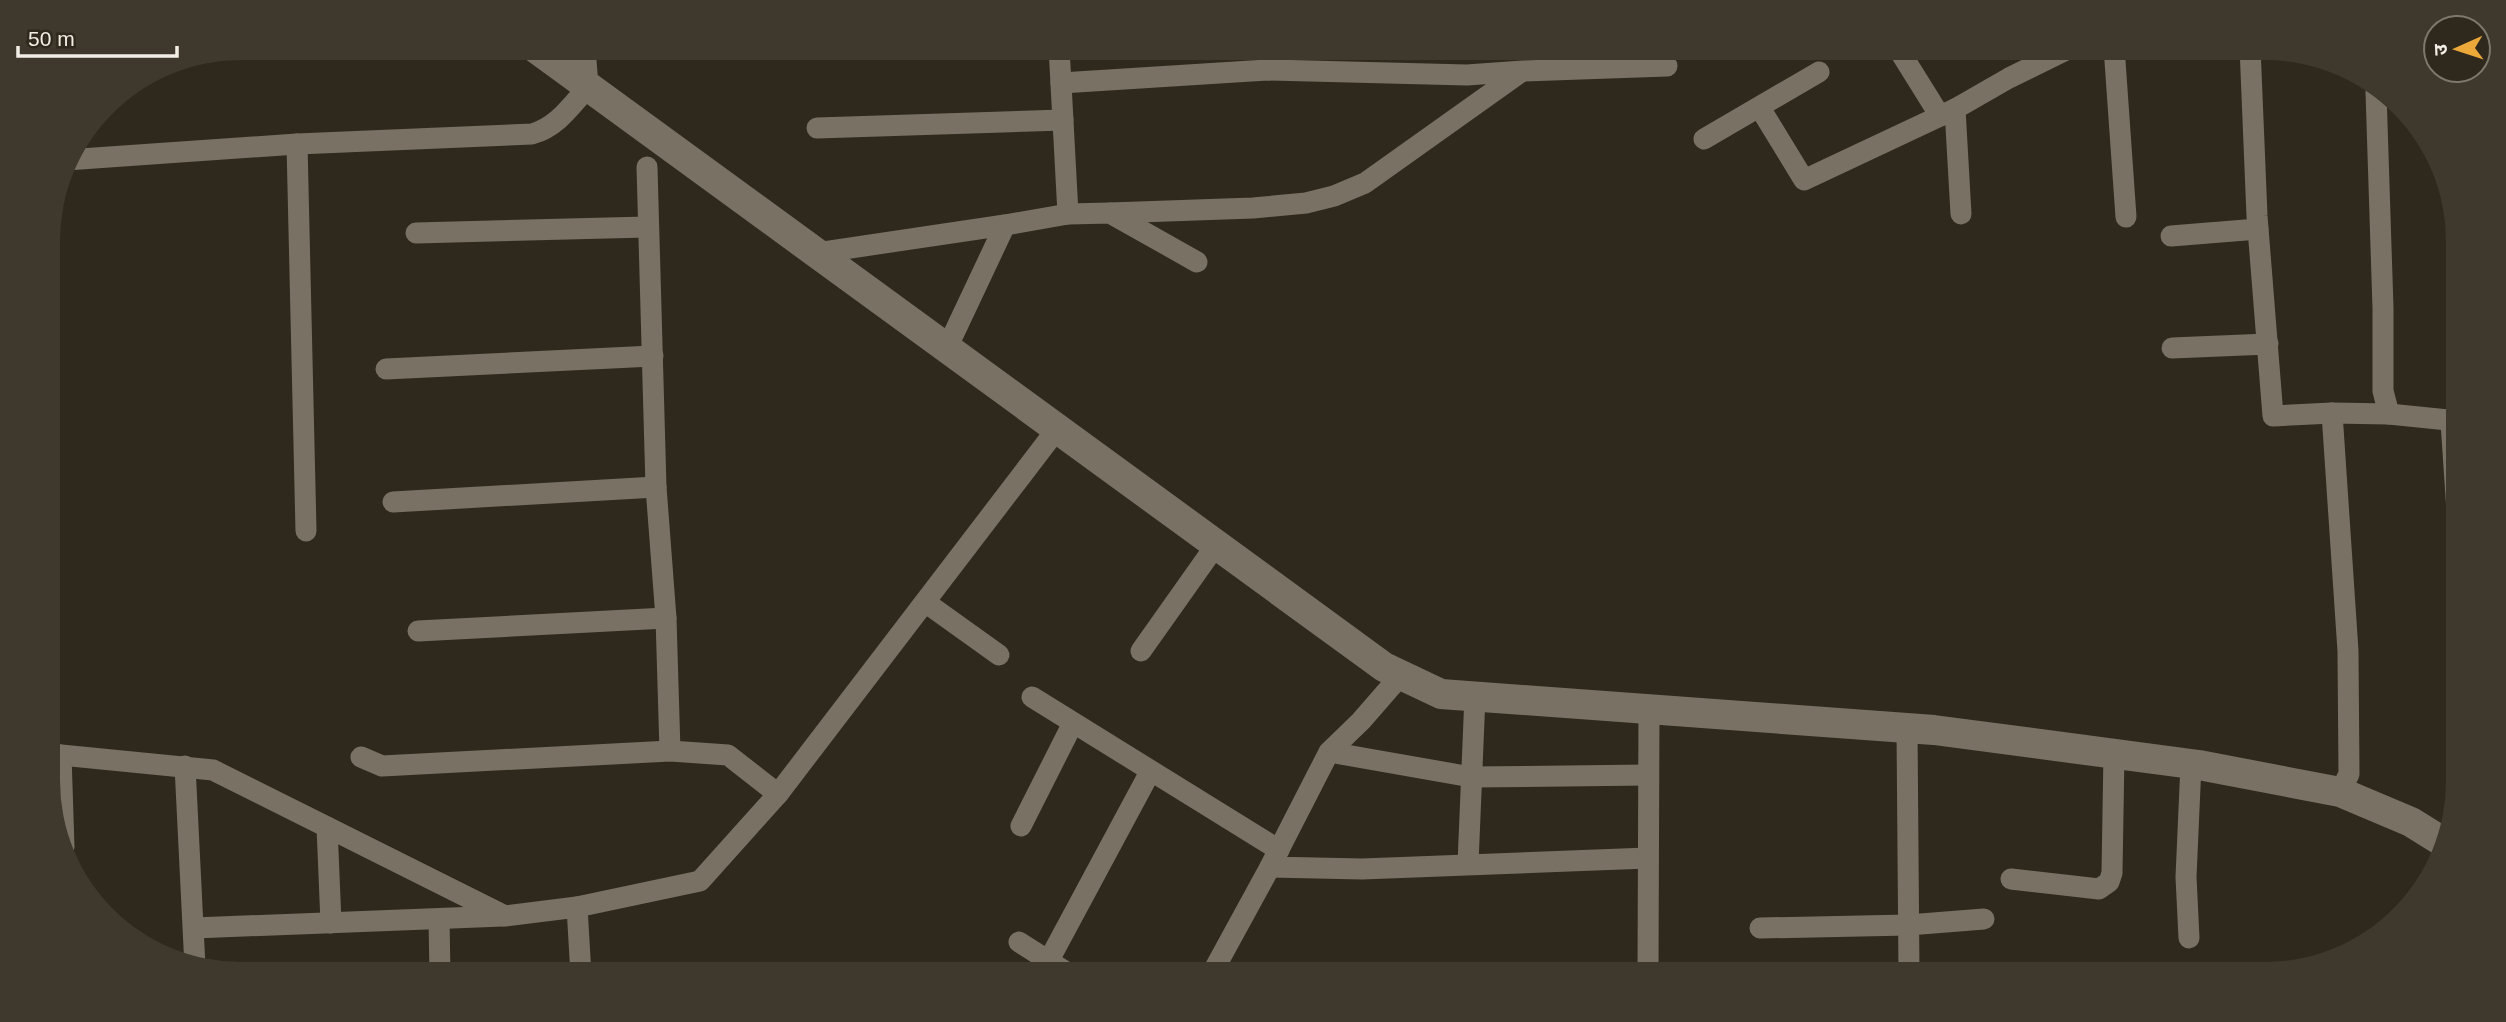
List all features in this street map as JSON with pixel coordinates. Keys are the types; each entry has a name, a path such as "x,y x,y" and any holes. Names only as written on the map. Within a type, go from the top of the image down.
{"street":[{"path":"550,59 1384,667 1441,694 1907,728 2191,764 2340,792 2411,822 2437,838"},
{"path":"79,159 297,144 532,134 546,130 588,87 586,59"},
{"path":"1060,59 1068,214"},
{"path":"1906,59 1948,113 1961,214"},
{"path":"1760,108 1804,180 1948,113 2047,59"},
{"path":"2115,59 2126,217"},
{"path":"2250,59 2258,229 2273,416 2389,414 2446,420"},
{"path":"1061,83 1267,70 1466,75 1667,66"},
{"path":"817,253 1068,214 1252,208 1334,196 1364,183 1523,71"},
{"path":"1704,139 1819,72"},
{"path":"2376,97 2383,391 2389,414"},
{"path":"817,128 1063,120"},
{"path":"664,142 647,167 647,227 656,487 666,618 670,751"},
{"path":"297,144 306,531"},
{"path":"1110,214 1197,262"},
{"path":"947,348 1005,225"},
{"path":"416,233 647,227"},
{"path":"2171,236 2258,229"},
{"path":"2172,348 2267,344"},
{"path":"386,369 653,356"},
{"path":"2332,413 2348,651 2349,774 2340,792"},
{"path":"194,928 505,916 577,907 701,881 778,794 1058,429"},
{"path":"393,502 656,487"},
{"path":"1141,651 1216,545"},
{"path":"925,602 999,655"},
{"path":"418,631 666,618"},
{"path":"1218,962 1275,859 1329,752 1361,721 1401,675"},
{"path":"1468,864 1475,696"},
{"path":"1032,697 1150,772 1275,859 1362,869 1648,858"},
{"path":"1647,962 1648,709"},
{"path":"1021,826 1073,723"},
{"path":"1907,728 1909,962"},
{"path":"360,757 382,766 670,751 728,755 778,794"},
{"path":"1329,752 1471,777 1648,775"},
{"path":"2011,879 2099,889 2109,883 2112,873 2114,753"},
{"path":"59,755 213,770 505,916"},
{"path":"2189,938 2186,877 2191,764"},
{"path":"185,766 195,956"},
{"path":"1049,960 1150,772"},
{"path":"327,827 331,923"},
{"path":"577,907 580,962"},
{"path":"439,919 440,962"},
{"path":"1760,928 1908,925 1984,919"},
{"path":"1019,942 1052,962"}]}
